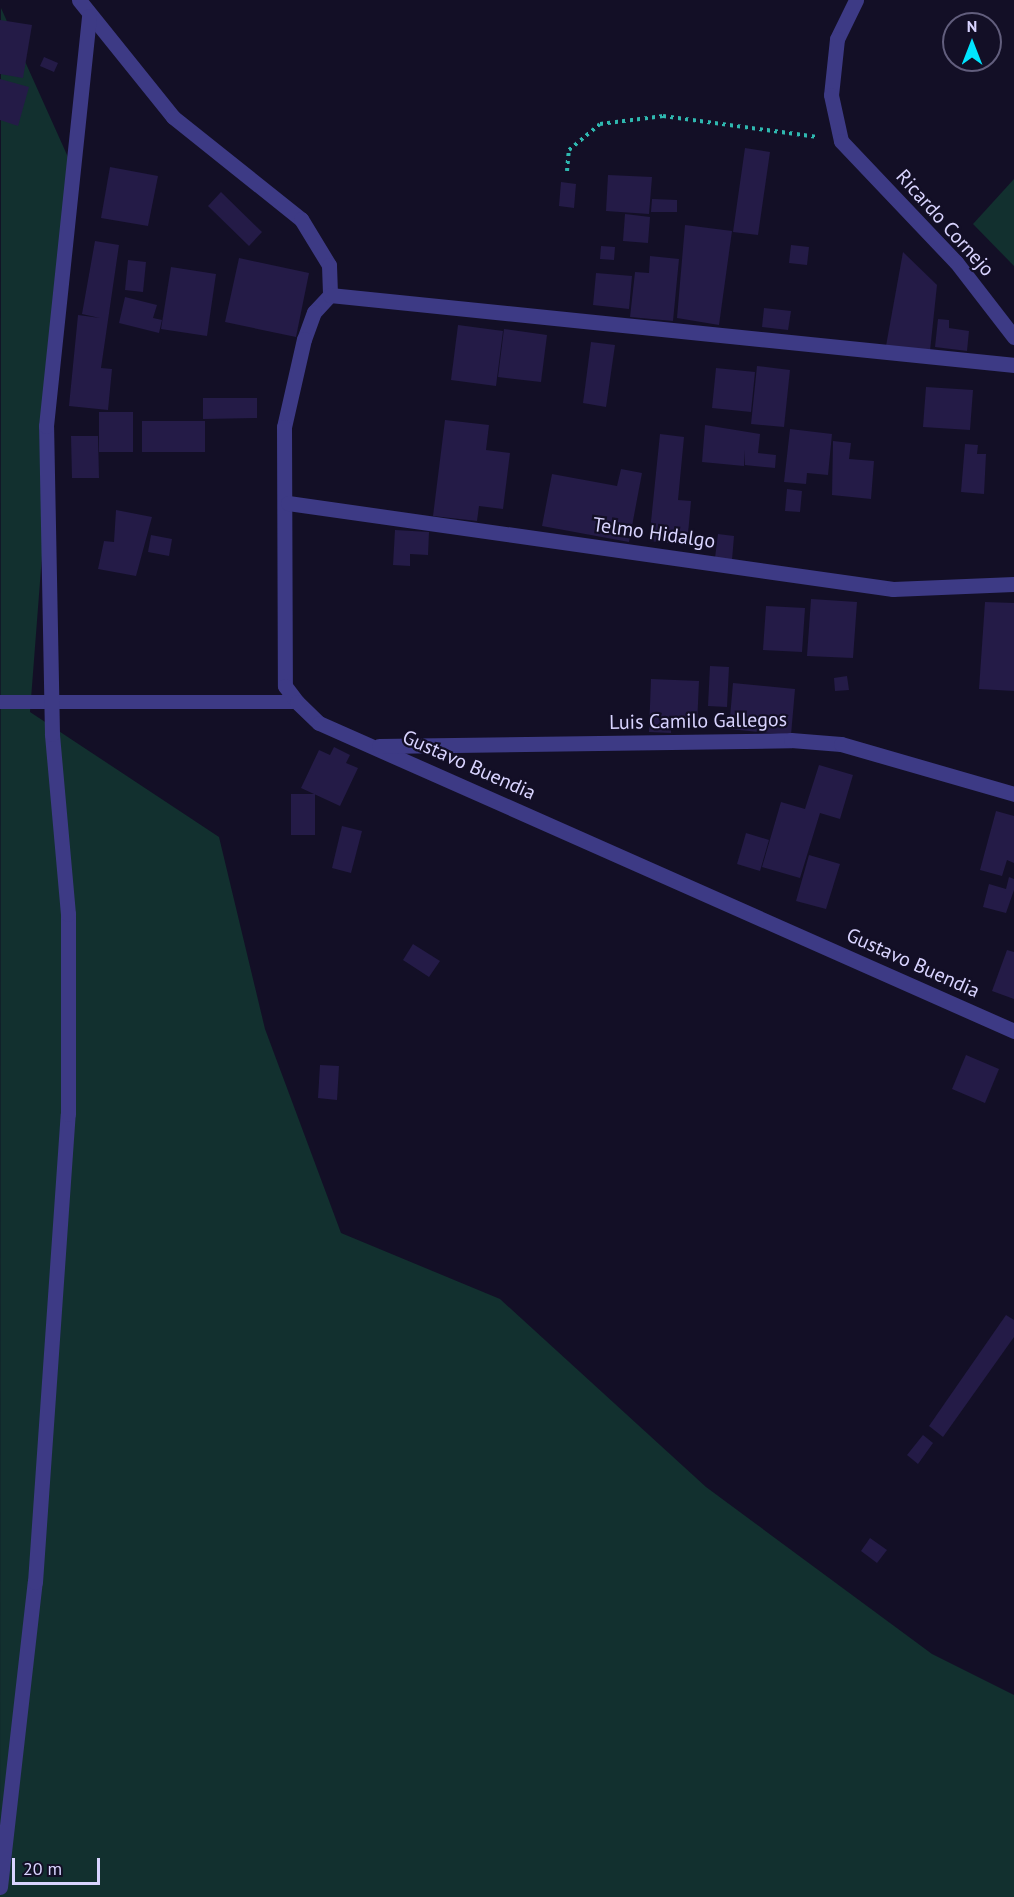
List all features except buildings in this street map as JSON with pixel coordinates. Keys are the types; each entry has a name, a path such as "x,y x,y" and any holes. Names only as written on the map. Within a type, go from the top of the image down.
{"street":[{"path":"79,0 89,16 174,117 301,219 329,265 330,295 1014,365"},
{"path":"840,141 831,95 837,39 856,0"},
{"path":"0,1887 35,1582 68,1114 68,914 51,705 46,426 89,16"},
{"name":"Ricardo Cornejo","path":"840,141 956,262 1014,337"},
{"name":"Gustavo Buendia","path":"330,295 314,312 304,339 284,428 288,503 285,686 297,702 319,723 1014,1031"},
{"name":"Telmo Hidalgo","path":"288,503 893,589 1014,584"},
{"name":"Luis Camilo Gallegos","path":"375,746 791,740 841,744 1014,794"}],"lane":[{"path":"0,702 51,705 297,702"}],"path":[{"path":"567,171 569,150 600,124 663,116 840,141"}],"green space":[{"path":"1,8 72,166 30,712 219,837 265,1029 341,1233 500,1299 706,1487 932,1654 1014,1695 1014,1897 0,1897"},
{"path":"1014,179 1014,266 973,224"}]}
